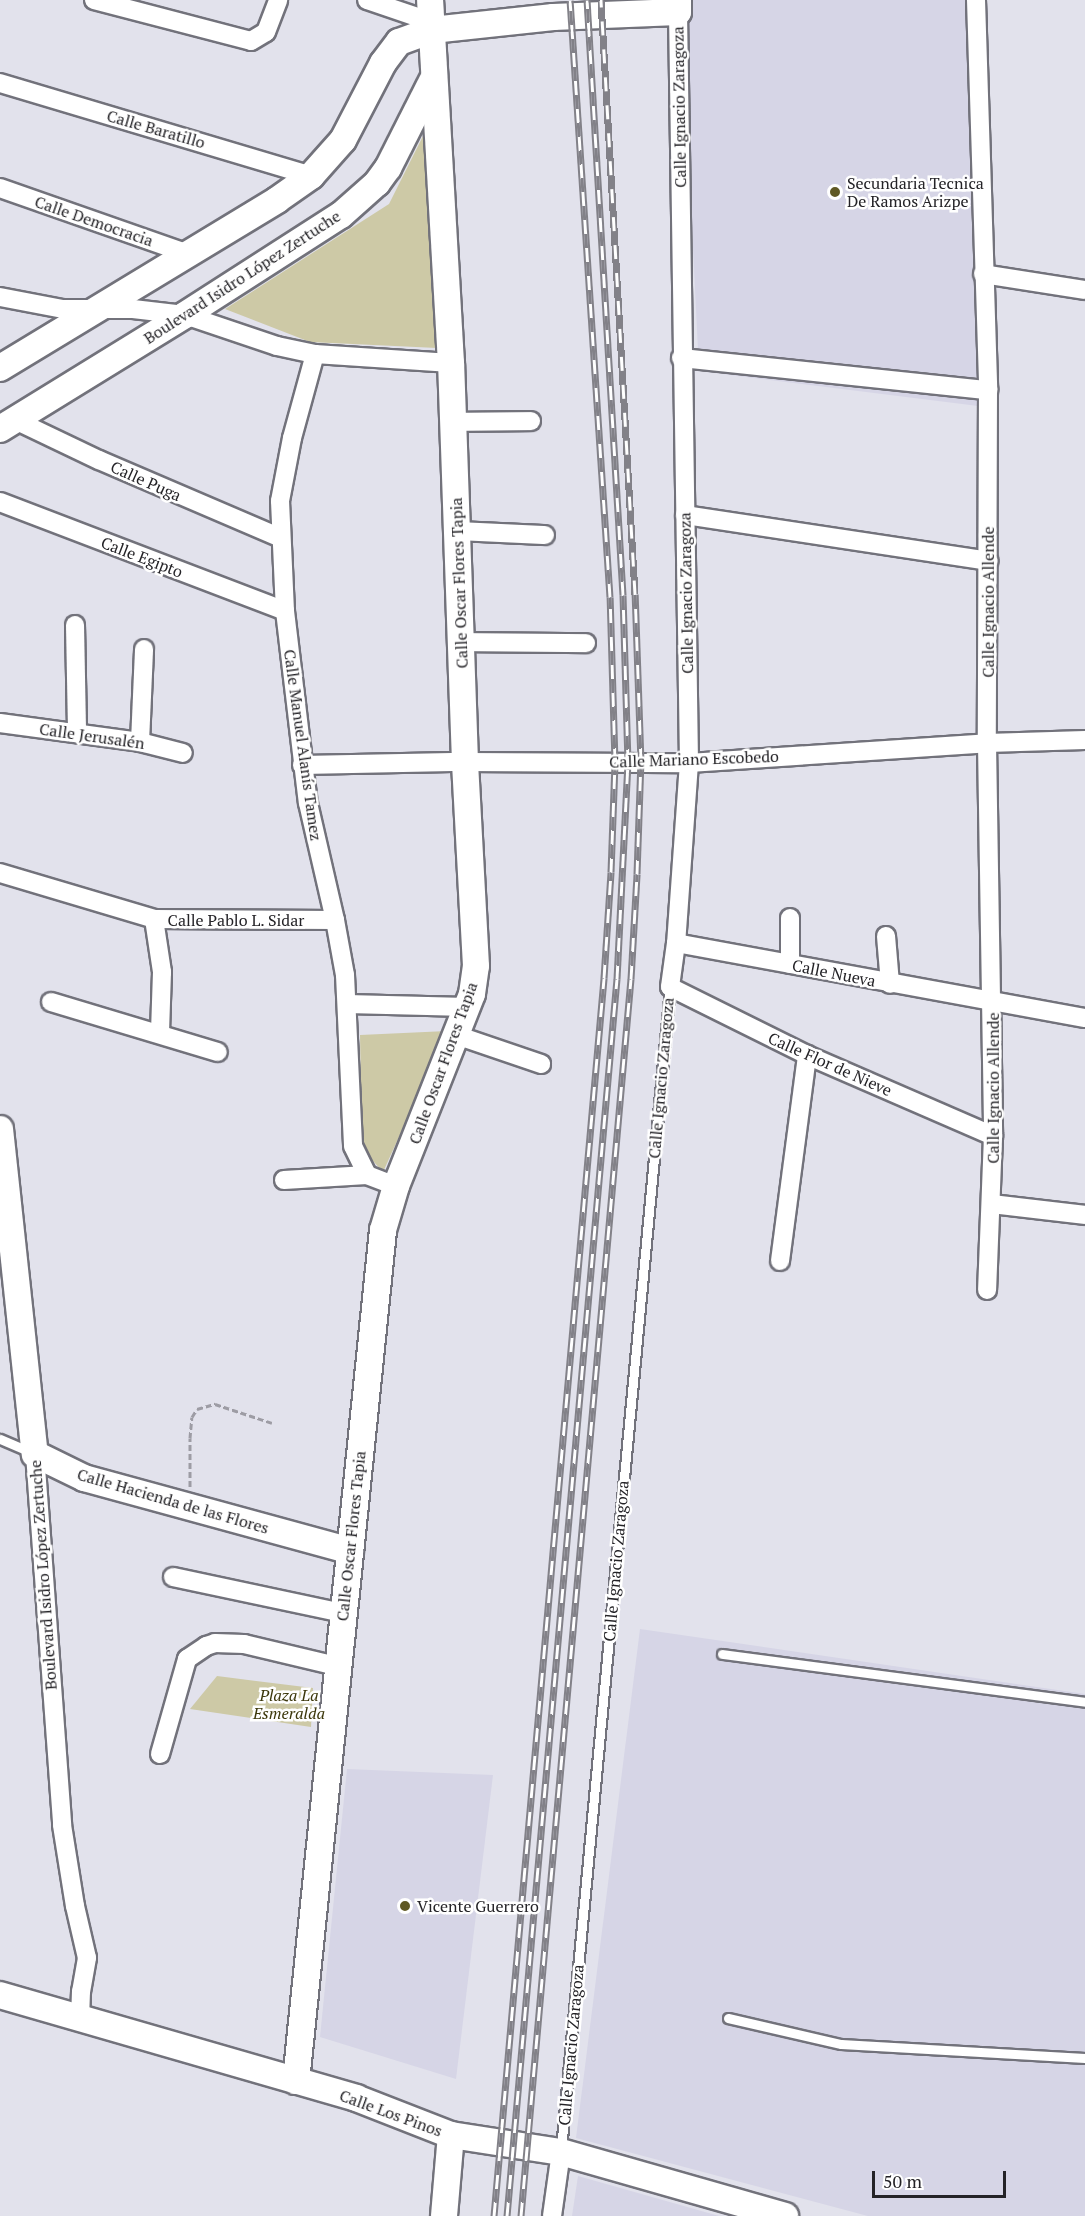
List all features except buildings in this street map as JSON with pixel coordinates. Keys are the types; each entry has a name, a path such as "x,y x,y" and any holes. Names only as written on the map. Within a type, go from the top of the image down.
{"street":[{"path":"94,0 242,41 251,41 266,32 278,0"},
{"path":"368,0 431,17 553,17 678,6"},
{"name":"Calle Ignacio Allende","path":"976,0 988,390 987,744 993,1002 993,1136 987,1290"},
{"name":"Calle Ignacio Zaragoza","path":"670,987 676,943 689,763 681,358 678,6"},
{"path":"0,368 311,176 343,140 391,50 431,17"},
{"name":"Calle Oscar Flores Tapia","path":"296,2081 336,1666 383,1230 396,1186 467,1007 475,979 477,951 465,762 451,363 431,17"},
{"name":"Boulevard Isidro López Zertuche","path":"6,424 185,315 334,220 377,183 401,147 434,76"},
{"name":"Calle Baratillo","path":"0,83 311,176"},
{"name":"Calle Democracia","path":"0,188 188,254"},
{"path":"983,274 1085,290"},
{"path":"0,297 46,307 94,310 134,309 185,315 277,346 315,354 451,363"},
{"name":"Calle Manuel Alanís Tamez","path":"315,354 284,472 281,538 285,610 302,765 316,846 335,920 347,1004 353,1146 367,1175"},
{"path":"681,358 988,390"},
{"path":"453,422 531,421"},
{"name":"Calle Puga","path":"6,424 281,538"},
{"name":"Calle Egipto","path":"0,502 285,610"},
{"path":"685,515 989,561"},
{"path":"456,531 545,535"},
{"path":"75,625 77,733"},
{"path":"461,642 586,643"},
{"path":"140,742 144,649"},
{"name":"Calle Jerusalén","path":"0,723 140,742 183,753"},
{"name":"Calle Mariano Escobedo","path":"302,765 465,762 689,763 1085,740"},
{"name":"Calle Pablo L. Sidar","path":"0,873 154,919 335,920"},
{"path":"790,918 790,964"},
{"path":"154,919 162,972 160,1034"},
{"path":"886,936 890,984"},
{"name":"Calle Nueva","path":"676,943 1085,1018"},
{"name":"Calle Flor de Nieve","path":"670,987 807,1055 993,1136"},
{"path":"51,1002 218,1052"},
{"path":"347,1004 467,1007"},
{"path":"456,1035 541,1064"},
{"path":"780,1261 807,1055"},
{"name":"Boulevard Isidro López Zertuche","path":"0,1129 35,1454 62,1825 75,1906 87,1958 81,1991 80,2019"},
{"path":"284,1180 367,1175 396,1186"},
{"path":"992,1204 1085,1215"},
{"name":"Calle Hacienda de las Flores","path":"35,1454 84,1478 350,1551"},
{"path":"172,1577 343,1613"},
{"path":"160,1754 187,1659 206,1646 227,1642 244,1644 336,1666"},
{"name":"Calle Los Pinos","path":"0,1995 356,2098 451,2135 561,2152 785,2216"},
{"path":"444,2216 451,2135"},
{"path":"552,2216 561,2152"}],"lane":[{"name":"Calle Ignacio Zaragoza","path":"561,2152 670,987"},
{"name":"Calle Hacienda de las Flores","path":"0,1439 35,1454"},
{"path":"722,1654 1085,1702"},
{"path":"728,2019 841,2044 1085,2058"}],"path":[{"path":"190,1507 190,1438 192,1417 197,1409 215,1404 272,1423"}],"shaded area":[{"name":"Secundaria Tecnica De Ramos Arizpe","path":"681,0 973,0 986,407 699,371"},
{"path":"640,1629 1085,1694 1085,2216 868,2216 576,2138"},
{"name":"Vicente Guerrero","path":"347,1769 493,1775 456,2079 320,2037"},
{"path":"578,2176 719,2216 572,2216"}],"green space":[{"path":"427,128 427,184 437,348 310,342 225,309 389,204"},
{"path":"447,1031 383,1172 362,1149 360,1035"},
{"name":"Plaza La Esmeralda","path":"217,1676 313,1688 311,1727 190,1709"}],"railway":[{"path":"494,2216 604,978 615,762 610,597 570,0"},
{"path":"507,2216 617,979 628,763 623,595 587,0"},
{"path":"521,2216 631,979 637,874 641,762 635,594 601,0"}],"place":[{"name":"Secundaria Tecnica De Ramos Arizpe","path":"835,192"},
{"name":"Vicente Guerrero","path":"405,1906"}]}
